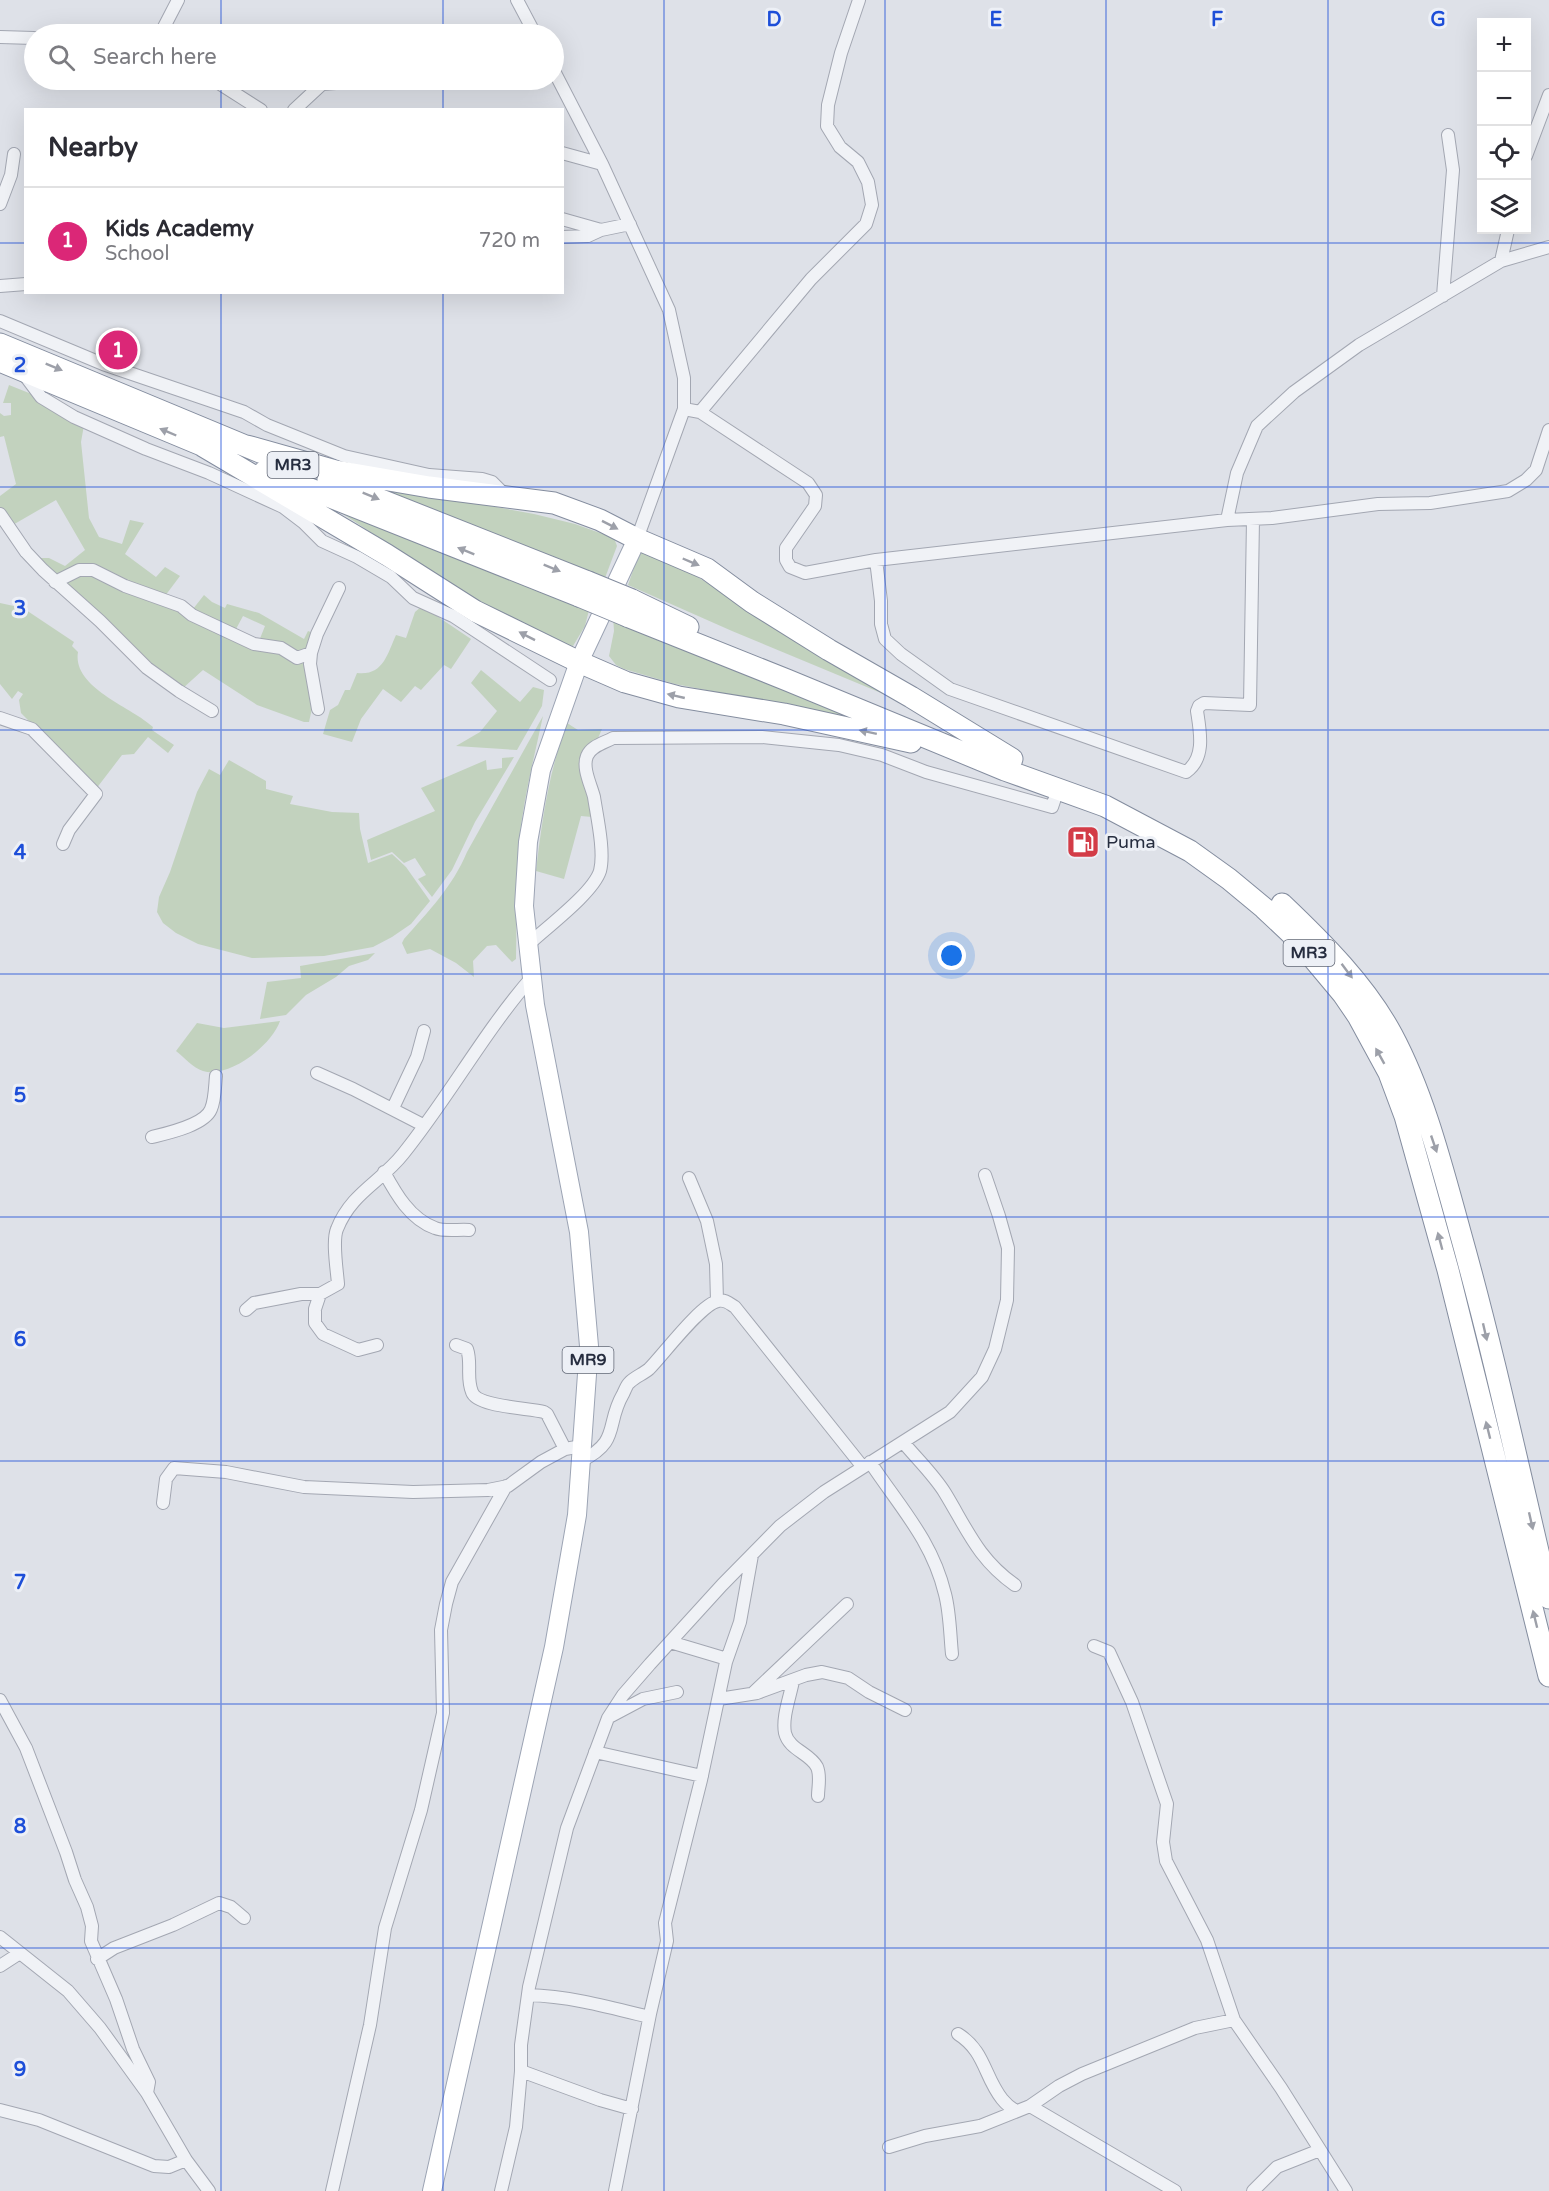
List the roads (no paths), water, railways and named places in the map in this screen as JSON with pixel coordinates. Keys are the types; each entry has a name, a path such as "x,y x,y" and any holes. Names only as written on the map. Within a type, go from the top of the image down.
{"highway":[{"name":"MR3","path":"0,344 629,608 787,680 1008,765 1109,797 1197,840 1240,869 1276,899 1334,955 1386,1025 1407,1066 1443,1171 1470,1268 1549,1598"},
{"name":"MR3","path":"0,361 203,446 584,589"},
{"path":"203,446 475,610 579,662 625,682 679,697 784,714 1008,765"},
{"path":"247,446 336,471 429,487 554,503 600,520 707,569 752,602 829,650 912,697 1008,765"},
{"name":"MR3","path":"1008,765 1058,789 1105,806 1190,852 1229,879 1297,939 1343,994 1372,1042 1389,1073 1422,1172 1549,1676"}],"main road":[{"name":"MR9","path":"432,2191 554,1647 577,1515 576,1452 590,1346 579,1232 532,977 524,906 530,831 541,770 579,662 637,538"}],"street":[{"path":"166,24 178,0"},
{"path":"517,0 530,24"},
{"path":"700,412 811,279 866,224 873,205 868,182 858,162 840,147 827,126 828,105 841,52 860,0"},
{"path":"0,37 24,38"},
{"path":"230,90 258,108"},
{"path":"296,108 316,90"},
{"path":"564,90 602,164 669,310 684,378 684,409 637,538"},
{"path":"1531,145 1549,95"},
{"path":"1443,296 1453,170 1448,135"},
{"path":"0,204 11,175 14,154"},
{"path":"564,154 602,164"},
{"path":"564,220 601,230"},
{"path":"564,237 588,236 601,230 630,224"},
{"path":"1501,261 1507,234"},
{"path":"1227,520 1237,473 1257,426 1294,392 1350,352 1501,261 1549,247"},
{"path":"0,286 24,284"},
{"path":"0,321 103,364 243,412 267,425 344,456 429,475 482,479 492,482 508,497"},
{"path":"21,370 41,397 74,417 146,449 210,473 283,507 322,541 392,577 413,598 453,616 550,680"},
{"path":"684,409 700,412 808,483 816,495 815,506 786,548 786,560 790,567 805,573 876,560 1378,504 1430,503 1508,491 1526,480 1536,470 1549,430"},
{"path":"0,514 26,552 147,668 212,711"},
{"path":"876,560 881,624 885,639 901,654 950,689 1186,772 1191,768 1202,745 1197,711 1199,705 1204,703 1250,705 1252,519"},
{"path":"55,582 79,570 93,570 125,586 181,606 192,615 254,644 281,648 297,658 311,653"},
{"path":"318,709 309,664 317,634 339,588"},
{"path":"0,718 32,729 96,794 69,830 63,844"},
{"path":"529,944 591,886 600,871 600,840 593,796 585,766 586,756 593,748 613,738 762,737 839,745 882,755 926,772 1052,807 1058,789"},
{"path":"1001,792 1008,765"},
{"path":"246,1310 254,1303 264,1300 301,1294 320,1294 338,1284 336,1232 345,1212 360,1193 402,1156 509,1004 532,977"},
{"path":"393,1108 413,1067 424,1031"},
{"path":"317,1073 393,1108 423,1125"},
{"path":"152,1137 172,1133 207,1115 212,1108 216,1076"},
{"path":"384,1172 397,1195 415,1216 436,1229 469,1230"},
{"path":"501,2191 516,2127 528,1995 567,1828 608,1718 623,1695 670,1642 780,1526 824,1492 950,1412 982,1377 995,1348 1007,1300 1008,1248 985,1176"},
{"path":"689,1178 707,1221 716,1263 717,1301"},
{"path":"320,1294 315,1310 315,1323 323,1334 358,1350 377,1345"},
{"path":"164,1503 166,1479 174,1468 226,1472 304,1487 413,1492 488,1490 506,1486 541,1462 576,1452 597,1453 605,1444 618,1403 630,1381 640,1377 650,1368 702,1311 717,1301 726,1301 735,1307 916,1525 939,1573 948,1612 952,1653"},
{"path":"456,1345 467,1349 471,1360 469,1373 472,1393 477,1399 544,1412 576,1452"},
{"path":"903,1442 944,1491 959,1521 989,1564 1015,1585"},
{"path":"332,2191 370,2025 385,1928 422,1810 443,1713 441,1630 446,1604 452,1582 506,1486"},
{"path":"615,2191 649,2017 667,1941 665,1923 702,1776 727,1659 740,1622 752,1555"},
{"path":"753,1693 847,1604"},
{"path":"670,1642 727,1659"},
{"path":"1094,1646 1109,1652 1132,1702 1167,1804 1163,1842 1166,1861 1207,1940 1234,2020 1281,2088 1346,2191"},
{"path":"719,1699 753,1693 822,1672 848,1678 885,1701 905,1710"},
{"path":"793,1681 785,1717 785,1732 793,1746 817,1767 818,1796"},
{"path":"608,1718 643,1699 677,1692"},
{"path":"0,1700 26,1748 66,1852 90,1917 91,1941 97,1959 116,1999 133,2049 149,2082 147,2092"},
{"path":"595,1752 702,1776"},
{"path":"97,1959 114,1948 173,1925 219,1903 231,1907 244,1918"},
{"path":"0,1937 68,1991 100,2028 147,2092 186,2160 208,2191"},
{"path":"0,1966 20,1953"},
{"path":"528,1995 569,1999 649,2017"},
{"path":"889,2147 925,2136 980,2126 1030,2106 1059,2086 1082,2074 1195,2028 1234,2020"},
{"path":"958,2034 970,2042 980,2055 983,2066 1003,2101 1016,2111"},
{"path":"521,2071 600,2100 632,2109"},
{"path":"1030,2106 1175,2191"},
{"path":"0,2110 39,2120 154,2166 169,2167 186,2160"},
{"path":"1253,2191 1277,2167 1320,2150"}],"place":[{"name":"Kids Academy","path":"118,350"},
{"name":"Puma","path":"1083,842"}]}
